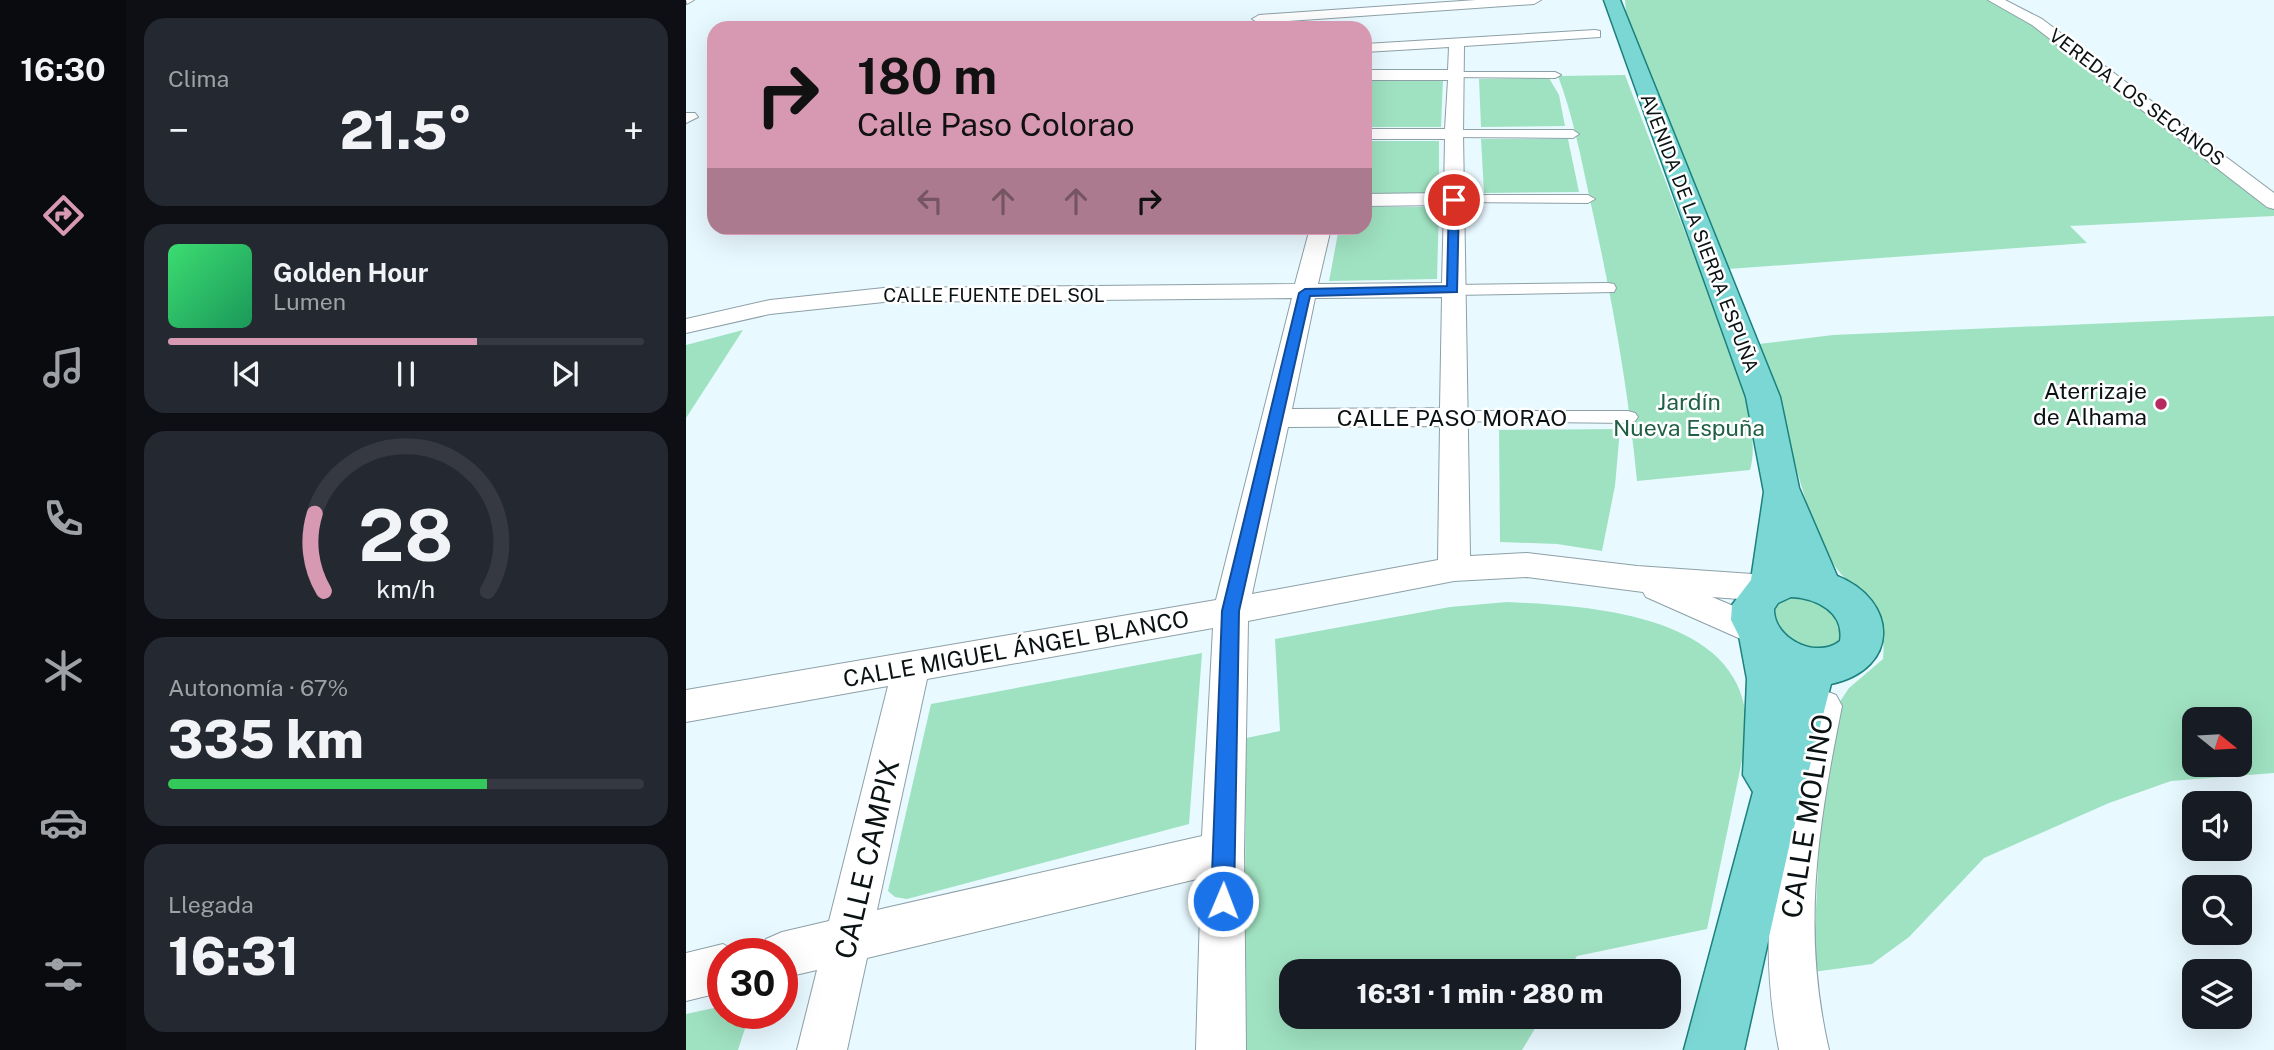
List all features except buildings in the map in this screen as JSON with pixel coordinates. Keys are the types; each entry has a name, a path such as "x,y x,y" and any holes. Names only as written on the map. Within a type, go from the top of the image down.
{"main road":[{"name":"AVENIDA DE LA SIERRA ESPUÑA","path":"1614,4 1763,397 1781,488 1821,586"},
{"name":"AVENIDA DE LA SIERRA ESPUÑA","path":"1769,587 1781,488"},
{"path":"1758,634 1783,657 1823,666 1849,660 1860,649 1864,636 1861,621 1852,607 1821,586 1804,582 1769,587 1758,595 1752,605 1758,634 1770,679 1770,750 1763,847"},
{"path":"1714,1050 1763,847 1823,666"}],"street":[{"path":"1259,19 1534,0"},
{"name":"VEREDA LOS SECANOS","path":"1996,0 2038,22 2274,203"},
{"path":"1372,48 1595,34"},
{"path":"1454,569 1453,290 1457,42"},
{"path":"1372,75 1555,75"},
{"path":"1372,134 1573,134"},
{"path":"1372,200 1588,200"},
{"path":"1221,1050 1223,852 1231,611 1318,235"},
{"path":"1453,290 1608,288"},
{"name":"CALLE FUENTE DEL SOL","path":"686,326 770,307 884,295 1453,290"},
{"name":"CALLE PASO MORAO","path":"1276,418 1628,417"},
{"name":"CALLE MIGUEL ÁNGEL BLANCO","path":"686,706 1231,611 1454,569 1527,565 1637,579 1769,587"},
{"name":"CALLE MIGUEL ÁNGEL BLANCO","path":"1637,579 1758,634"},
{"name":"CALLE MOLINO","path":"1804,1050 1795,1017 1789,934 1803,804 1823,666"},
{"name":"CALLE CAMPIX","path":"822,1050 911,667"},
{"path":"798,951 1223,852"},
{"path":"686,977 707,972"}],"green space":[{"path":"1625,0 1988,0 2034,23 2274,207 2274,216 2070,226 2087,243 1728,269 1627,22"},
{"name":"Jardín Nueva Espuña","path":"1625,75 1733,355 1750,418 1753,447 1750,470 1637,481 1624,375 1605,270 1576,137 1558,76"},
{"path":"1549,78 1559,95 1565,126 1481,127 1479,79"},
{"path":"1443,79 1441,127 1372,127 1372,80"},
{"path":"1481,139 1568,139 1579,192 1484,193"},
{"path":"1372,141 1439,141 1439,193 1372,194"},
{"path":"1372,207 1439,207 1437,279 1329,281 1338,235 1372,235"},
{"path":"2274,316 2274,773 2252,775 2252,707 2182,707 2182,777 2222,777 2171,781 2109,803 1984,858 1909,937 1872,964 1813,972 1820,826 1839,703 1849,688 1883,659 1882,632 1873,612 1837,569 1815,531 1759,344 1833,335"},
{"path":"743,330 686,418 686,345"},
{"path":"1620,429 1615,486 1602,551 1557,544 1500,542 1499,430"},
{"path":"1786,593 1825,601 1846,629 1839,646 1818,653 1781,641 1769,604"},
{"path":"1507,602 1584,608 1625,615 1664,626 1699,643 1726,667 1743,699 1746,741 1707,929 1577,956 1575,959 1279,959 1279,1029 1535,1029 1522,1050 1244,1050 1246,738 1280,731 1275,639 1450,607"},
{"path":"1202,653 1189,824 907,899 895,897 888,891 931,704"},
{"path":"707,1009 707,1029 745,1029 738,1050 686,1050 686,1014"}],"place":[{"name":"Aterrizaje de Alhama","path":"2161,404"}],"route":[{"path":"1223,901 1231,611 1305,293 1453,290 1454,200"}]}
